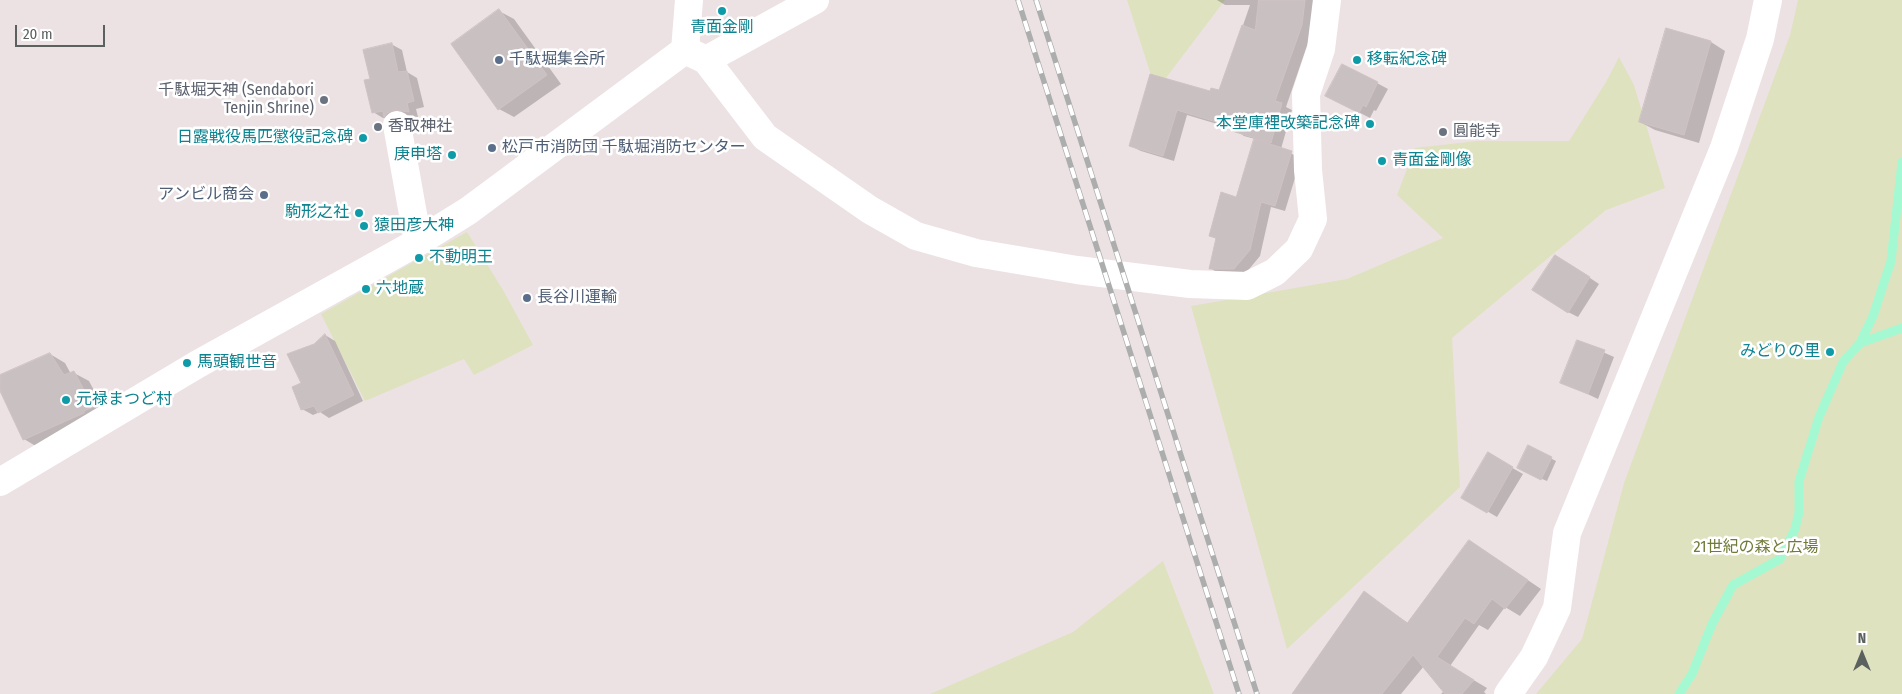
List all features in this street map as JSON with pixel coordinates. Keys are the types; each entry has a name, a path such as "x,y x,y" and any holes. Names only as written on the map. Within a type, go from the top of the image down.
{"street":[{"path":"689,0 695,55 765,137 870,210 908,232 916,236 976,252 1077,270 1190,284 1247,286 1275,272 1299,248 1313,219 1308,170 1306,94 1321,49 1327,0"},
{"path":"0,482 198,364 418,242 468,211 695,55 815,0"},
{"path":"1508,694 1534,657 1557,608 1567,534 1724,148 1760,39 1768,0"},
{"path":"396,125 418,242"}],"green space":[{"path":"1127,0 1225,0 1156,91"},
{"name":"21世紀の森と広場","path":"1798,0 1902,0 1902,694 1536,694 1582,639 1624,483 1790,35"},
{"path":"1619,57 1634,85 1665,188 1606,210 1452,338 1460,487 1287,649 1191,306 1347,279 1443,238 1397,195 1415,148 1477,141 1569,141 1606,82"},
{"path":"467,232 503,290 533,345 474,375 464,359 365,401 321,314"},
{"path":"1163,561 1214,694 930,694 1073,632"}],"building":[{"path":"1259,0 1305,0 1302,25 1275,101 1282,103 1271,143 1232,131 1233,127 1177,110 1163,156 1129,146 1150,74 1210,91 1211,88 1219,90 1242,25 1255,30"},
{"name":"千駄堀集会所","path":"499,9 547,75 498,110 451,44"},
{"path":"1666,28 1711,41 1684,135 1639,122"},
{"path":"392,43 398,72 407,71 414,101 407,103 409,112 394,110 387,113 384,117 383,111 372,113 364,80 370,79 363,50"},
{"path":"1342,64 1378,82 1366,107 1363,105 1359,113 1325,96"},
{"path":"1254,139 1292,151 1275,206 1261,202 1250,250 1234,269 1209,269 1216,238 1209,236 1221,192 1236,197"},
{"path":"1555,255 1590,277 1568,313 1532,290"},
{"path":"325,334 354,395 318,413 314,406 301,410 292,387 301,383 287,354 314,344"},
{"path":"1577,340 1605,350 1588,394 1560,383"},
{"path":"50,353 64,375 74,371 93,407 84,411 84,413 23,440 0,391 0,375"},
{"path":"1528,445 1552,457 1541,480 1517,468"},
{"path":"1488,452 1513,467 1487,513 1461,498"},
{"path":"1469,540 1528,580 1505,609 1492,599 1474,624 1465,618 1437,657 1474,680 1462,694 1445,694 1413,655 1382,694 1292,694 1364,591 1407,623"}],"waterway":[{"path":"1679,694 1692,674 1712,624 1733,585 1780,559 1795,529 1799,512 1799,481 1819,417 1843,362 1860,343 1873,316 1891,261 1902,162"},
{"path":"1860,343 1902,328"}],"railway":[{"path":"1018,0 1239,694"},
{"path":"1036,0 1257,694"}],"place":[{"name":"青面金剛","path":"722,11"},
{"name":"千駄堀集会所","path":"499,60"},
{"name":"移転紀念碑","path":"1357,60"},
{"name":"千駄堀天神 (Sendabori Tenjin Shrine)","path":"324,100"},
{"name":"本堂庫裡改築記念碑","path":"1370,124"},
{"name":"香取神社","path":"378,127"},
{"name":"圓能寺","path":"1443,132"},
{"name":"日露戦役馬匹懲役記念碑","path":"363,138"},
{"name":"松戸市消防団 千駄堀消防センター","path":"492,148"},
{"name":"庚申塔","path":"452,155"},
{"name":"青面金剛像","path":"1382,161"},
{"name":"アンビル商会","path":"264,195"},
{"name":"駒形之社","path":"359,213"},
{"name":"猿田彦大神","path":"364,226"},
{"name":"不動明王","path":"419,258"},
{"name":"六地蔵","path":"366,289"},
{"name":"長谷川運輸","path":"527,298"},
{"name":"みどりの里","path":"1830,352"},
{"name":"馬頭観世音","path":"187,363"},
{"name":"元禄まつど村","path":"66,400"}]}
